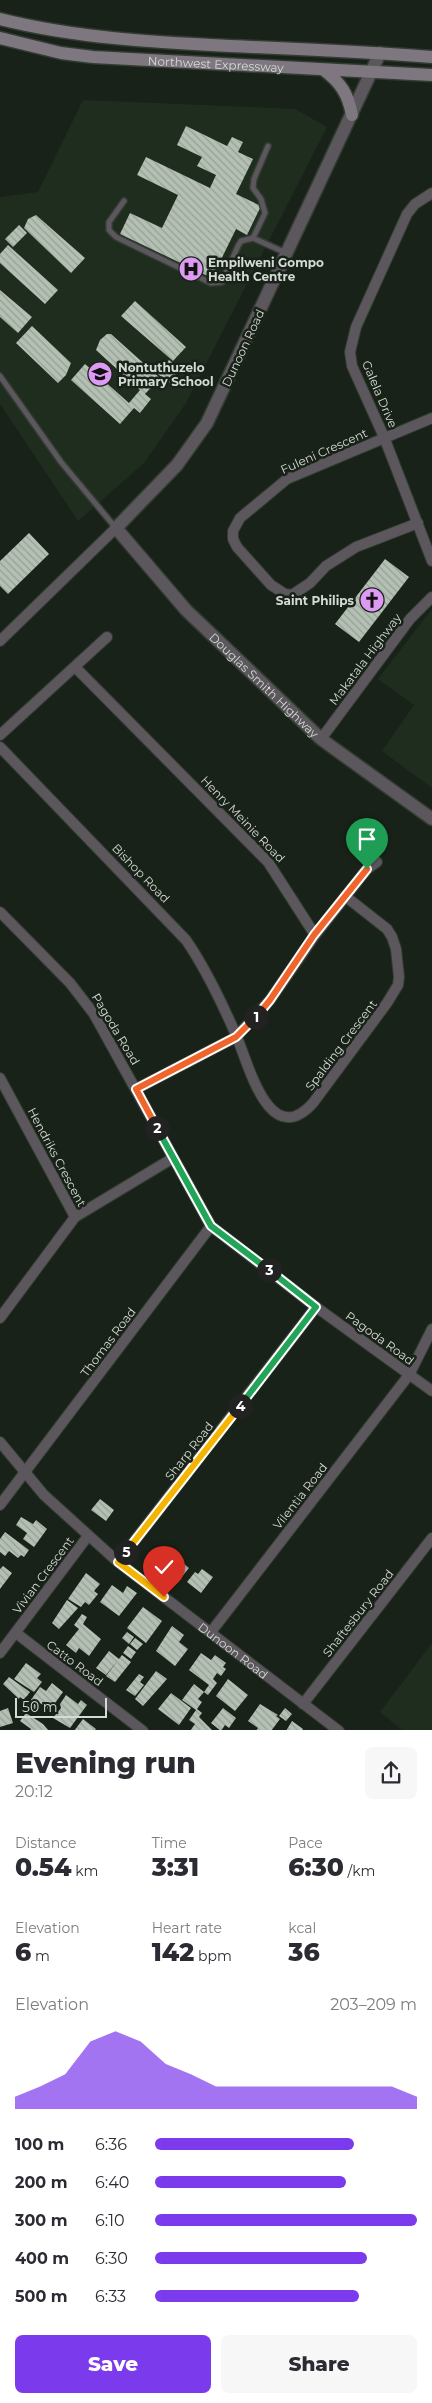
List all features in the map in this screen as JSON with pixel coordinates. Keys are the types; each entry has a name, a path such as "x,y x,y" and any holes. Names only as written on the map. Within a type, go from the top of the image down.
{"main road":[{"name":"Northwest Expressway","path":"0,19 83,36 432,57"},
{"name":"Northwest Expressway","path":"0,38 61,53 93,57 432,75"},
{"path":"324,70 344,89 349,99 352,115"}],"street":[{"name":"Dunoon Road","path":"0,641 116,528 177,465 199,437 380,53"},
{"name":"Galela Drive","path":"432,193 414,204 407,214 352,340 352,366 384,438 432,561"},
{"path":"384,438 432,418"},
{"name":"Fuleni Crescent","path":"384,438 287,479 240,518 233,531 233,539 237,547 266,580 278,591 292,595 310,583 326,566 356,547 418,523"},
{"name":"Douglas Smith Highway","path":"116,528 186,610 321,739 432,820"},
{"name":"Makatala Highway","path":"321,739 410,619 432,596"},
{"path":"0,735 107,637"},
{"name":"Henry Meinie Road","path":"75,666 268,862 314,935"},
{"name":"Bishop Road","path":"0,747 186,940 196,955 236,1037"},
{"path":"136,1089 236,1037 270,1000 314,935 345,896 367,869 377,862"},
{"name":"Spalding Crescent","path":"236,1037 248,1071 265,1103 279,1114 288,1117 298,1116 306,1111 387,1003 398,985 396,949 392,937 387,930 345,896"},
{"name":"Pagoda Road","path":"0,912 83,997 211,1226 316,1307 432,1391"},
{"name":"Hendriks Crescent","path":"0,1078 75,1217 0,1318"},
{"path":"75,1217 173,1158"},
{"name":"Thomas Road","path":"24,1474 211,1226"},
{"name":"Sharp Road","path":"118,1562 316,1307"},
{"name":"Vilentia Road","path":"210,1632 409,1375 432,1329"},
{"name":"Dunoon Road","path":"0,1442 24,1474 88,1536 118,1562 338,1730"},
{"path":"0,1505 24,1474"},
{"name":"Vivian Crescent","path":"0,1653 88,1536"},
{"name":"Shaftesbury Road","path":"303,1704 432,1538"},
{"name":"Catto Road","path":"16,1633 143,1730"}],"lane":[{"path":"253,238 265,213 261,200 253,188 254,180 268,146"},
{"path":"124,201 109,222 109,230 116,237 210,283 222,282 241,241 253,238 286,254"},
{"path":"0,376 61,462 116,528"}],"shaded area":[{"path":"83,100 295,109 327,127 186,403 144,463 78,521 0,404 0,197 38,192"},
{"path":"432,609 432,788 382,751 414,705 378,679"},
{"path":"432,1643 432,1730 402,1730 380,1712"}],"building":[{"path":"186,126 227,146 232,137 243,142 238,152 253,159 236,194 261,206 247,235 236,229 212,278 120,234 130,213 162,228 178,195 137,175 146,157 210,188 216,175 197,166 202,157 177,145"},
{"path":"36,215 85,258 71,273 24,228 28,219"},
{"path":"19,225 27,233 13,247 5,239"},
{"path":"8,245 58,290 45,304 0,263 0,254"},
{"path":"0,290 32,317 18,333 0,317"},
{"path":"135,301 186,347 173,361 121,316"},
{"path":"32,326 71,363 66,375 58,383 16,343"},
{"path":"107,334 111,334 160,378 145,394 151,399 140,413 134,408 120,424 71,380 85,364 129,403 140,390 96,350 100,340"},
{"path":"169,360 180,369 169,383 158,374"},
{"path":"29,533 49,554 8,594 0,586 0,561"},
{"name":"Saint Philips","path":"385,559 409,577 359,642 335,624"},
{"path":"100,1499 114,1510 106,1521 91,1510"},
{"path":"21,1517 33,1524 36,1520 47,1529 34,1547 23,1539 27,1533 16,1525"},
{"path":"5,1532 29,1550 24,1557 21,1555 18,1558 9,1551 5,1556 0,1552 0,1539"},
{"path":"176,1557 189,1568 181,1578 168,1568"},
{"path":"3,1566 12,1573 0,1589 0,1569"},
{"path":"202,1569 213,1577 201,1593 187,1582 195,1572 198,1574"},
{"path":"86,1573 100,1584 94,1591 98,1594 89,1605 85,1602 81,1607 68,1599"},
{"path":"112,1585 123,1593 127,1586 137,1593 119,1616 100,1602"},
{"path":"67,1600 78,1608 59,1629 52,1623"},
{"path":"143,1607 162,1621 146,1643 127,1628"},
{"path":"82,1614 87,1617 83,1624 101,1639 89,1656 79,1648 76,1653 66,1645 79,1629 74,1625"},
{"path":"172,1626 184,1635 179,1642 188,1649 175,1666 156,1651"},
{"path":"127,1632 134,1637 129,1644 122,1638"},
{"path":"135,1638 143,1644 137,1650 130,1644"},
{"path":"128,1646 136,1652 131,1659 123,1653"},
{"path":"109,1651 119,1659 122,1655 131,1662 115,1682 106,1676 118,1660 106,1675 96,1668"},
{"path":"201,1653 211,1660 215,1655 226,1663 223,1667 226,1669 221,1676 217,1673 213,1679 217,1683 208,1695 204,1692 209,1685 189,1670"},
{"path":"26,1663 41,1674 37,1678 42,1682 34,1692 14,1679"},
{"path":"156,1671 167,1679 143,1706 135,1699"},
{"path":"139,1674 144,1677 140,1682 144,1685 135,1696 126,1690"},
{"path":"9,1677 30,1692 24,1700 20,1697 19,1699 3,1684"},
{"path":"228,1679 248,1695 235,1711 216,1696"},
{"path":"52,1683 63,1692 50,1710 40,1703 35,1710 28,1704 40,1687 46,1691"},
{"path":"194,1684 204,1692 198,1699 202,1702 197,1709 202,1713 199,1717 212,1730 191,1730 195,1724 189,1720 196,1710 182,1700"},
{"path":"171,1693 191,1708 179,1725 158,1709"},
{"path":"66,1695 78,1704 81,1700 87,1705 70,1728 53,1718 61,1708 60,1704"},
{"path":"260,1704 278,1715 276,1716 280,1719 272,1730 257,1730 258,1728 248,1721"},
{"path":"8,1708 13,1723 0,1727 0,1711"},
{"path":"223,1708 236,1718 229,1728 225,1725 222,1730 211,1723"},
{"path":"285,1708 292,1714 286,1721 279,1716"},
{"path":"26,1713 43,1724 48,1730 30,1730 20,1721"},
{"path":"83,1719 96,1729 95,1730 75,1730"},
{"path":"292,1721 303,1729 302,1730 287,1730"}],"place":[{"name":"Empilweni Gompo Health Centre","path":"191,269"},
{"name":"Nontuthuzelo Primary School","path":"100,374"},
{"name":"Saint Philips","path":"372,600"}],"route":[{"path":"164,1597 118,1562 316,1307 211,1226 136,1089 236,1037 270,1000 314,935 367,869"}]}
